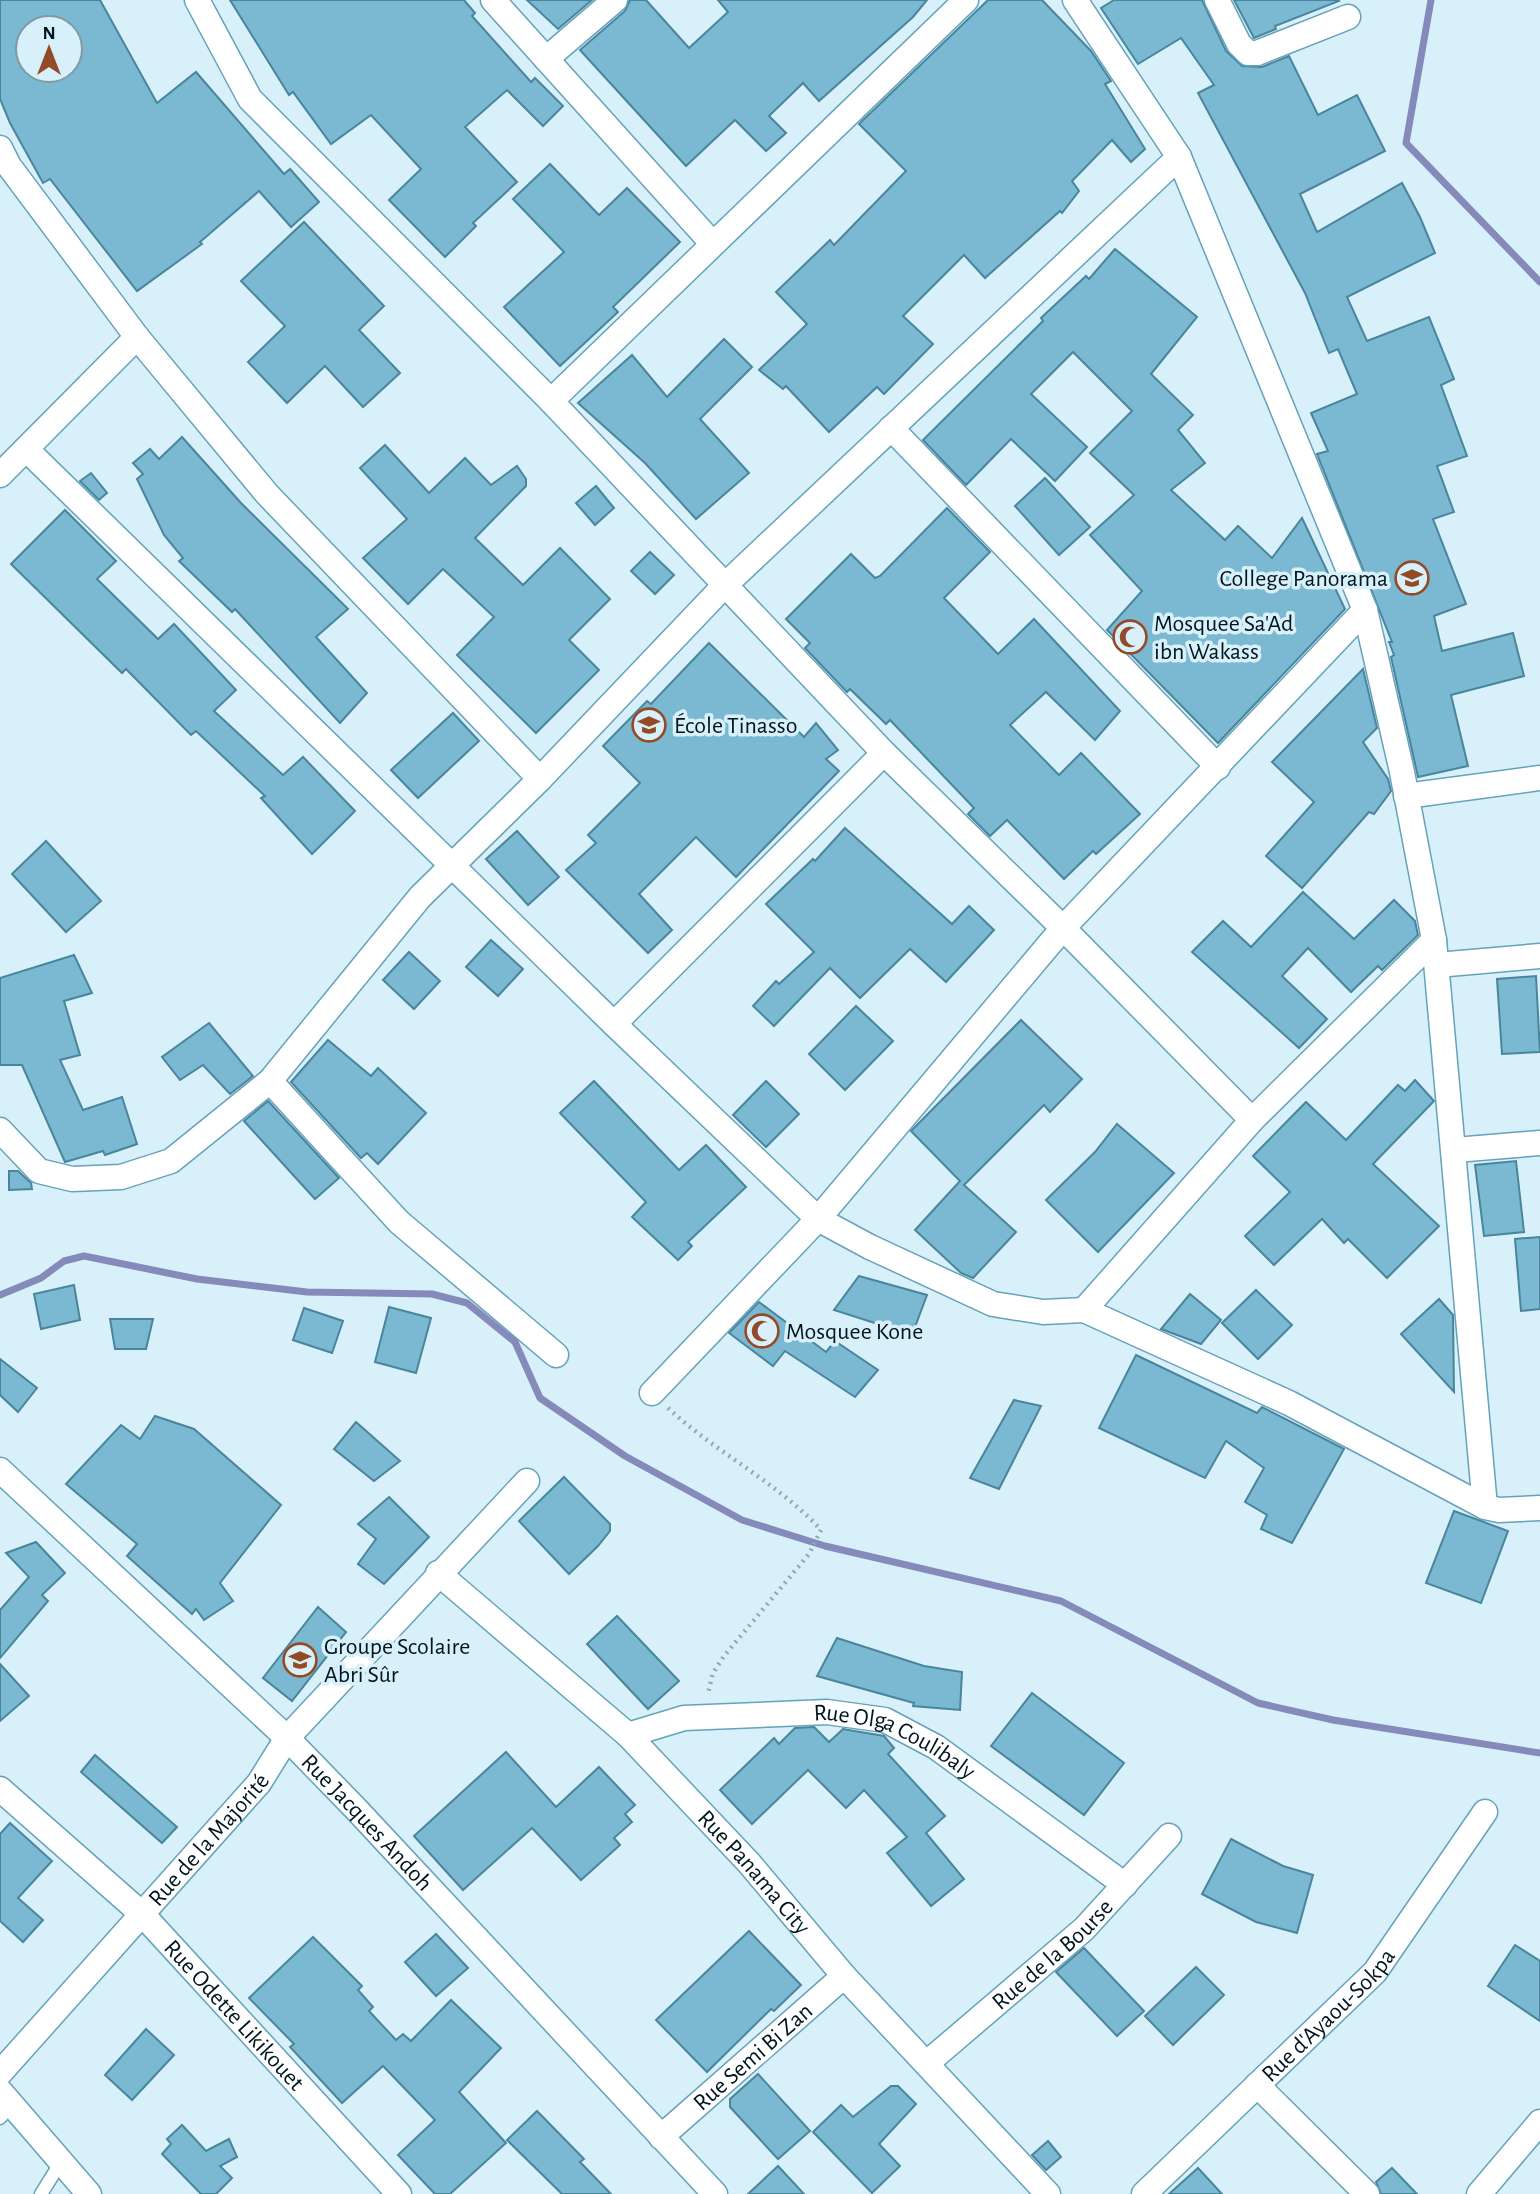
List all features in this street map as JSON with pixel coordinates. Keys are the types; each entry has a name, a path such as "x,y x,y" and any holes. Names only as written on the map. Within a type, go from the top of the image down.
{"street":[{"path":"197,0 250,99 551,401 723,587 884,753 1063,928 1252,1120"},
{"path":"493,0 712,243"},
{"path":"546,59 615,0"},
{"path":"551,401 966,0"},
{"path":"1075,0 1179,157 1365,610 1434,940 1455,1150 1485,1507"},
{"path":"1217,0 1238,44 1248,53 1257,53 1348,18"},
{"path":"0,1129 39,1171 72,1178 121,1177 171,1161 270,1081 420,897 540,779 723,587 1179,157"},
{"path":"3,160 138,337 267,494 540,779"},
{"path":"0,475 138,337"},
{"path":"891,428 1218,767"},
{"path":"27,450 614,1024 818,1219 870,1247 993,1304 1043,1312 1084,1310 1289,1403 1485,1507 1499,1510 1540,1508"},
{"path":"652,1393 818,1219 1063,928 1365,610"},
{"path":"614,1024 884,753"},
{"path":"1406,796 1540,778"},
{"path":"1084,1310 1252,1120 1434,940"},
{"path":"1437,965 1540,956"},
{"path":"270,1081 399,1222 556,1355"},
{"path":"1455,1150 1540,1143"},
{"name":"Rue Jacques Andoh","path":"0,1470 287,1738 715,2194"},
{"name":"Rue de la Majorité","path":"0,2073 258,1783 287,1738 438,1573 527,1481"},
{"name":"Rue Panama City","path":"438,1573 628,1735 748,1863 844,1976 1048,2194"},
{"name":"Rue Olga Coulibaly","path":"628,1735 684,1718 827,1712 885,1720 936,1747 1125,1885"},
{"name":"Rue Odette Likikouet","path":"0,1789 142,1914 398,2194"},
{"name":"Rue d'Ayaou-Sokpa","path":"1144,2194 1375,1972 1485,1812"},
{"name":"Rue de la Bourse","path":"927,2063 1084,1929 1169,1836"},
{"name":"Rue Semi Bi Zan","path":"662,2137 844,1976"},
{"path":"1256,2085 1367,2194"},
{"path":"4,2104 89,2194"},
{"path":"1479,2194 1540,2122"}],"lane":[{"path":"41,2194 61,2162"}],"path":[{"path":"652,1393 697,1435 803,1510 821,1530 809,1554 724,1656 713,1673 709,1692 684,1718"}],"building":[{"path":"0,0 100,0 157,103 196,72 284,174 290,169 319,202 291,227 259,191 200,242 202,244 137,291 50,179 43,183 0,99"},
{"path":"230,0 464,0 475,13 472,16 531,82 535,78 563,106 543,126 507,90 465,127 517,182 473,223 476,226 445,257 389,200 421,169 371,115 331,144 293,92 289,95"},
{"path":"527,0 592,0 558,29"},
{"path":"630,0 646,0 689,48 728,12 718,0 927,0 913,17 819,101 803,83 769,116 786,133 766,151 735,120 686,166 580,50 625,11"},
{"path":"988,0 1042,0 1091,51 1111,81 1105,84 1145,149 1131,162 1112,140 1072,181 1079,191 1062,213 1060,211 985,278 964,255 903,316 933,344 884,394 877,387 829,432 786,386 783,389 759,370 807,324 776,292 830,240 834,245 906,171 859,124"},
{"path":"1114,0 1202,0 1226,51 1242,66 1262,67 1289,56 1318,115 1357,95 1385,151 1300,194 1317,232 1402,183 1420,217 1435,253 1347,297 1367,341 1429,317 1454,379 1441,385 1467,456 1437,466 1454,512 1433,519 1466,604 1434,616 1442,651 1513,633 1524,676 1451,695 1468,766 1418,777 1391,657 1394,655 1389,642 1392,642 1317,454 1328,451 1311,413 1357,394 1338,349 1329,353 1305,293 1198,93 1214,85 1181,38 1138,64 1101,8"},
{"path":"1234,0 1339,1 1275,26 1276,29 1254,38"},
{"path":"550,164 599,215 627,188 680,242 613,307 618,312 560,366 504,307 564,252 513,199"},
{"path":"304,222 384,306 359,330 400,373 363,407 325,366 287,403 248,362 285,326 241,281"},
{"path":"1115,249 1197,317 1151,374 1193,415 1178,430 1205,463 1171,490 1225,540 1238,526 1272,558 1302,518 1345,609 1218,743 1107,630 1142,591 1090,535 1134,495 1090,453 1132,411 1073,352 1031,394 1087,447 1055,481 1011,439 966,485 923,440 1043,321 1041,318 1086,276 1089,279"},
{"path":"724,339 752,367 700,419 749,473 696,519 645,463 578,403 632,355 667,397"},
{"path":"182,437 241,503 348,609 316,637 367,693 340,723 235,609 232,612 179,561 183,558 164,535 137,479 143,474 133,463 150,449 159,459"},
{"path":"385,445 429,493 465,458 491,485 517,466 526,479 526,486 475,538 523,585 560,548 610,599 569,640 599,670 536,733 457,655 494,617 443,569 408,604 363,558 407,519 360,468"},
{"path":"91,473 107,493 99,500 80,481"},
{"path":"1045,478 1090,527 1059,555 1015,506"},
{"path":"596,486 614,508 595,525 576,503"},
{"path":"947,508 990,552 944,598 998,654 1034,619 1120,711 1095,740 1046,692 1010,725 1059,775 1081,753 1140,814 1096,854 1093,851 1064,879 1007,820 990,836 968,814 974,808 890,720 886,724 850,689 847,692 805,648 810,643 786,619 851,554 875,578 880,576"},
{"path":"65,510 116,561 97,579 158,639 174,624 236,690 214,711 283,775 303,757 355,811 312,854 261,798 265,796 196,731 191,735 126,669 122,673 11,564"},
{"path":"650,552 674,575 655,594 631,571"},
{"path":"709,643 804,737 816,723 838,750 826,759 839,771 736,877 696,837 639,894 672,930 648,953 566,870 596,843 588,835 640,783 603,746 647,701 651,704"},
{"path":"1363,669 1377,728 1363,742 1388,779 1391,791 1374,814 1369,812 1302,888 1266,856 1314,802 1272,762"},
{"path":"453,713 479,741 418,798 391,770"},
{"path":"845,828 952,924 969,906 994,930 946,982 910,949 860,998 830,968 774,1026 753,1006 776,981 779,984 814,952 766,904 813,859 815,861"},
{"path":"517,831 559,877 528,905 486,859"},
{"path":"46,841 101,901 66,932 12,874"},
{"path":"1303,892 1354,939 1394,900 1415,921 1418,935 1382,970 1378,966 1351,992 1308,948 1282,976 1327,1019 1299,1048 1192,952 1223,921 1251,947"},
{"path":"491,940 523,969 498,996 466,967"},
{"path":"409,952 440,981 414,1009 383,980"},
{"path":"74,955 92,993 64,1001 80,1055 60,1060 83,1110 122,1097 137,1144 105,1155 103,1151 65,1162 22,1065 0,1065 0,978"},
{"path":"1536,976 1540,1052 1502,1054 1497,979"},
{"path":"856,1006 893,1041 845,1090 809,1054"},
{"path":"1021,1020 1082,1079 1050,1112 1044,1105 964,1185 1016,1232 973,1278 961,1273 915,1230 960,1181 911,1131"},
{"path":"209,1023 253,1076 230,1094 203,1065 180,1080 162,1057"},
{"path":"328,1040 371,1076 378,1068 426,1113 378,1164 367,1153 361,1158 291,1082"},
{"path":"1415,1080 1434,1101 1373,1164 1439,1226 1387,1278 1348,1239 1344,1243 1322,1219 1274,1265 1245,1236 1290,1192 1253,1156 1306,1102 1346,1140 1398,1085 1405,1091"},
{"path":"594,1081 679,1170 706,1145 746,1187 688,1242 692,1246 678,1260 632,1217 646,1202 560,1113"},
{"path":"766,1081 799,1114 766,1147 733,1115"},
{"path":"268,1101 339,1178 315,1199 244,1121"},
{"path":"1117,1124 1174,1173 1098,1252 1046,1200 1095,1152"},
{"path":"1516,1161 1524,1232 1484,1236 1475,1165"},
{"path":"9,1171 18,1171 31,1183 32,1189 9,1190"},
{"path":"1540,1237 1540,1309 1521,1311 1515,1239"},
{"path":"859,1276 927,1295 912,1335 834,1310"},
{"path":"74,1285 80,1320 41,1329 34,1294"},
{"path":"1256,1290 1292,1325 1258,1359 1222,1323"},
{"path":"1190,1294 1221,1320 1201,1344 1161,1329"},
{"path":"1439,1299 1453,1315 1454,1392 1401,1334"},
{"path":"759,1302 826,1352 835,1341 878,1370 855,1397 785,1351 773,1366 729,1333"},
{"path":"389,1307 431,1318 416,1373 375,1362"},
{"path":"304,1308 343,1321 332,1353 293,1340"},
{"path":"110,1319 153,1319 146,1349 115,1349"},
{"path":"1136,1355 1257,1413 1262,1407 1344,1449 1292,1543 1261,1529 1267,1515 1245,1502 1264,1468 1226,1441 1205,1478 1099,1428"},
{"path":"0,1359 37,1388 18,1412 0,1395"},
{"path":"1014,1400 1041,1406 999,1489 970,1478"},
{"path":"155,1416 194,1429 281,1505 220,1583 233,1601 204,1620 196,1609 192,1614 127,1556 137,1544 66,1484 121,1425 140,1439"},
{"path":"356,1422 400,1461 374,1481 334,1449"},
{"path":"564,1477 610,1524 610,1531 598,1546 569,1574 519,1521"},
{"path":"389,1497 429,1537 384,1584 358,1564 376,1539 358,1524"},
{"path":"1454,1511 1508,1531 1481,1603 1426,1583"},
{"path":"36,1542 65,1573 42,1595 48,1601 0,1658 0,1610 29,1577 6,1553"},
{"path":"318,1607 346,1632 292,1701 263,1678"},
{"path":"617,1616 679,1681 648,1709 587,1644"},
{"path":"837,1638 924,1666 962,1672 960,1710 913,1706 914,1703 817,1676"},
{"path":"0,1664 29,1696 0,1721"},
{"path":"1032,1693 1124,1763 1084,1815 991,1746"},
{"path":"814,1727 829,1742 843,1729 884,1736 894,1748 888,1754 945,1816 926,1833 964,1879 931,1906 887,1853 907,1837 864,1790 846,1808 808,1770 752,1824 720,1790 774,1738 779,1744 795,1728"},
{"path":"506,1752 556,1807 599,1767 635,1805 625,1814 632,1822 614,1838 620,1845 581,1880 532,1828 463,1890 414,1836"},
{"path":"95,1755 177,1827 162,1843 81,1772"},
{"path":"10,1823 52,1861 18,1898 43,1920 23,1942 0,1921 0,1834"},
{"path":"1231,1839 1283,1866 1313,1875 1297,1933 1256,1922 1202,1894"},
{"path":"749,1931 801,1985 774,2011 771,2009 707,2072 656,2020"},
{"path":"436,1934 468,1968 436,1996 405,1962"},
{"path":"313,1937 362,1986 358,1990 373,2007 369,2011 396,2040 403,2034 411,2041 451,2000 501,2048 459,2092 506,2143 450,2194 435,2194 398,2155 435,2120 383,2066 342,2103 290,2047 294,2044 249,1998"},
{"path":"1515,1945 1540,1961 1540,2021 1488,1986"},
{"path":"1084,1948 1144,2011 1117,2036 1056,1972"},
{"path":"1196,1967 1224,1995 1173,2045 1145,2016"},
{"path":"146,2029 174,2055 132,2100 105,2075"},
{"path":"758,2074 810,2131 778,2159 730,2107 730,2099"},
{"path":"891,2086 898,2086 916,2104 879,2144 900,2166 872,2193 813,2132 841,2105 853,2117"},
{"path":"537,2111 584,2159 580,2162 611,2194 562,2194 507,2140"},
{"path":"182,2125 206,2151 229,2139 237,2157 220,2166 232,2178 216,2194 201,2194 162,2154 171,2144 167,2139"},
{"path":"1048,2141 1061,2157 1046,2170 1032,2155"},
{"path":"778,2166 804,2194 748,2194"},
{"path":"1198,2168 1222,2194 1169,2194"},
{"path":"1392,2168 1417,2194 1381,2194 1376,2182"}],"waterway":[{"path":"1431,0 1406,143 1540,282"},
{"path":"0,1295 41,1278 64,1261 84,1256 197,1279 307,1292 432,1294 467,1303 515,1342 540,1398 625,1456 742,1520 825,1546 1061,1601 1258,1703 1333,1720 1540,1753"}],"place":[{"name":"College Panorama","path":"1412,578"},
{"name":"Mosquee Sa'Ad ibn Wakass","path":"1130,637"},
{"name":"École Tinasso","path":"649,725"},
{"name":"Mosquee Kone","path":"762,1331"},
{"name":"Groupe Scolaire Abri Sûr","path":"300,1660"}]}
